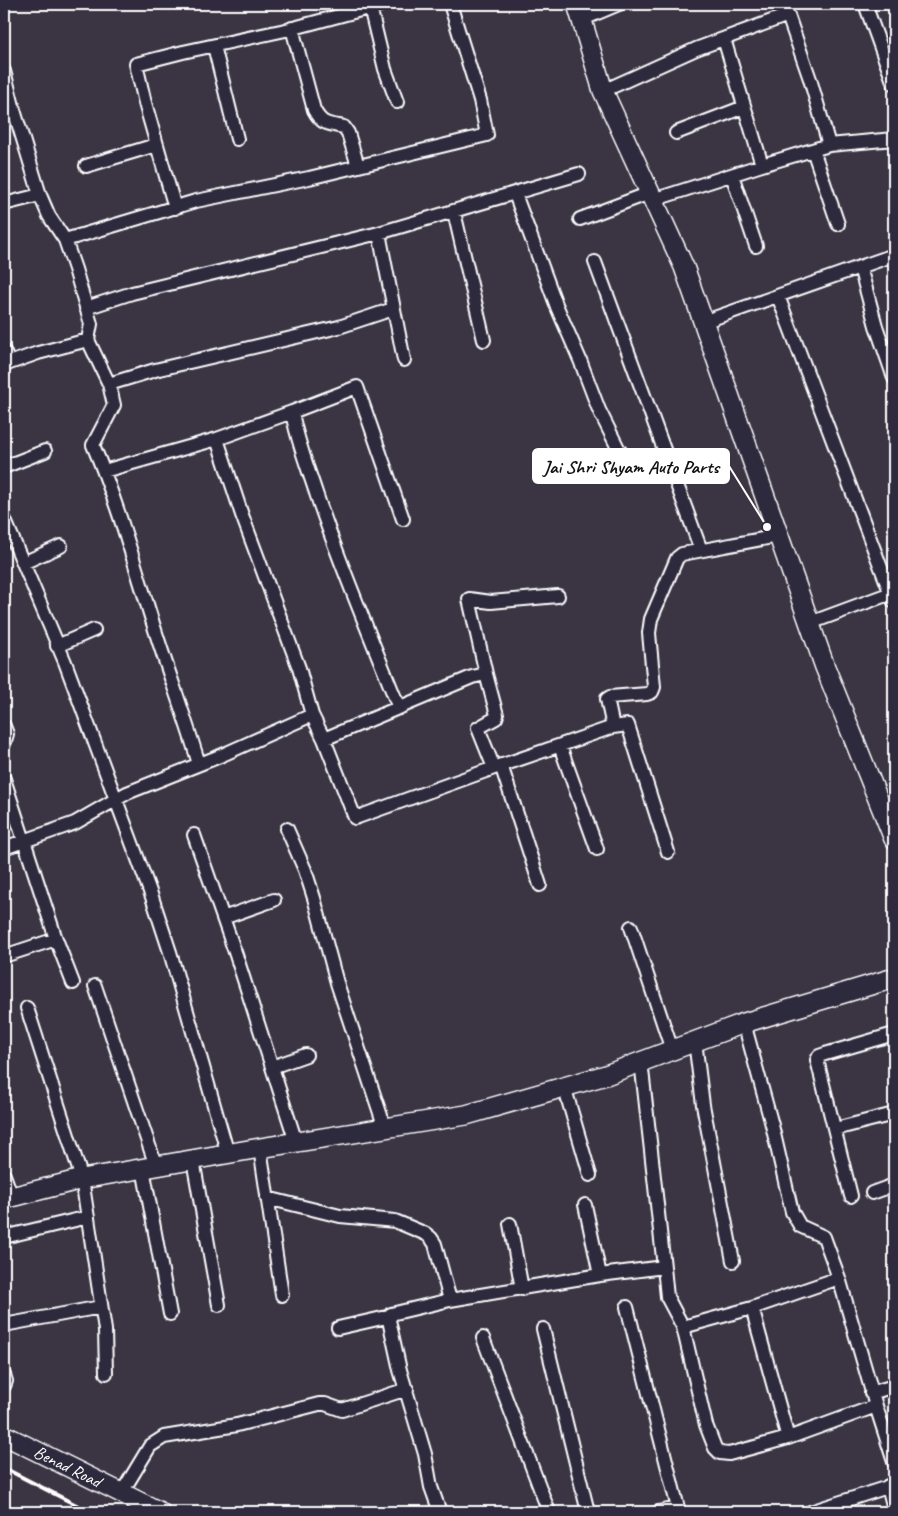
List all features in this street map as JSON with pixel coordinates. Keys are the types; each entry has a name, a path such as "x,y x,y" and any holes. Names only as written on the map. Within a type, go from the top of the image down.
{"street":[{"path":"65,240 130,219 196,201 358,166 487,135 480,100 450,4"},
{"path":"619,4 579,12 603,90 684,267 825,667 894,839"},
{"path":"865,4 894,84"},
{"path":"174,208 136,64 292,28 377,5 385,69 397,102"},
{"path":"603,90 696,49 724,39 786,9 830,145"},
{"path":"292,28 314,110 318,118 324,123 344,127 348,133 358,166"},
{"path":"724,39 762,165"},
{"path":"214,46 238,139"},
{"path":"4,71 9,111 40,196 49,216 65,240 91,324 88,340 110,384 114,406 93,445 129,542 156,635 199,764"},
{"path":"676,133 744,107"},
{"path":"580,219 830,145 894,139"},
{"path":"86,166 156,145"},
{"path":"813,150 838,224"},
{"path":"86,308 132,293 379,233 579,174"},
{"path":"732,175 756,246"},
{"path":"515,194 557,307 599,410 620,450 638,472 670,465"},
{"path":"4,204 40,196"},
{"path":"454,212 484,340"},
{"path":"379,233 404,360"},
{"path":"703,322 894,255"},
{"path":"595,262 701,550"},
{"path":"860,267 876,326 894,378"},
{"path":"778,296 893,596 810,623"},
{"path":"110,384 154,370 339,327 393,309"},
{"path":"4,351 6,364 38,353 88,340"},
{"path":"104,471 216,439 356,387 403,519"},
{"path":"292,412 295,430 324,518 399,708"},
{"path":"216,439 242,515 300,668 312,716 324,739 356,818 613,727 628,725 668,852"},
{"path":"4,467 45,451"},
{"path":"4,518 65,662 170,952 228,1154"},
{"path":"613,727 607,702 610,697 647,694 652,692 654,687 650,633 651,619 677,558 682,554 778,536"},
{"path":"23,563 61,546"},
{"path":"540,885 498,767 478,728 498,715 486,674 469,599 491,602 558,596"},
{"path":"57,646 94,630"},
{"path":"324,739 472,677 486,674"},
{"path":"4,848 75,823 127,793 220,756 312,716"},
{"path":"4,726 7,734 4,744"},
{"path":"560,746 597,849"},
{"path":"4,780 56,939 73,983"},
{"path":"286,830 308,879 338,983 385,1128"},
{"path":"194,835 296,1142"},
{"path":"223,918 274,900"},
{"path":"632,927 672,1050"},
{"path":"4,956 56,939"},
{"path":"4,1175 8,1198 82,1179 466,1115 606,1075 744,1023 894,978"},
{"path":"95,986 150,1167 170,1314"},
{"path":"27,1008 82,1179 104,1330 106,1373"},
{"path":"744,1023 772,1125 792,1212 800,1226 824,1237 839,1278 871,1393 894,1462"},
{"path":"851,1196 817,1060 819,1056 894,1034"},
{"path":"695,1041 703,1105 733,1261"},
{"path":"272,1067 306,1055"},
{"path":"642,1062 667,1297 683,1327 706,1425 714,1448 729,1454 788,1438 876,1406"},
{"path":"564,1086 590,1175"},
{"path":"835,1129 894,1114"},
{"path":"260,1148 282,1295"},
{"path":"193,1160 219,1305"},
{"path":"872,1193 894,1185"},
{"path":"267,1198 340,1216 395,1220 426,1234 434,1244 450,1300"},
{"path":"585,1205 600,1275"},
{"path":"4,1237 88,1217"},
{"path":"510,1224 522,1289"},
{"path":"440,1512 431,1487 425,1454 400,1370 389,1320 391,1314 450,1300 600,1275 664,1267"},
{"path":"683,1327 752,1308 839,1278"},
{"path":"4,1325 101,1307"},
{"path":"627,1307 678,1510 658,1512"},
{"path":"752,1308 788,1438"},
{"path":"338,1328 391,1316"},
{"path":"543,1329 588,1512"},
{"path":"483,1338 549,1512"},
{"path":"4,1375 6,1381 4,1386"},
{"path":"871,1393 894,1386"},
{"path":"121,1494 150,1446 164,1437 237,1425 319,1404 342,1410 407,1389"},
{"name":"Benad Road","path":"4,1435 160,1512"},
{"path":"810,1512 891,1486 894,1509"}],"railway":[{"path":"4,1468 90,1512"}],"place":[{"name":"Jai Shri Shyam Auto Parts","path":"767,527"}]}
